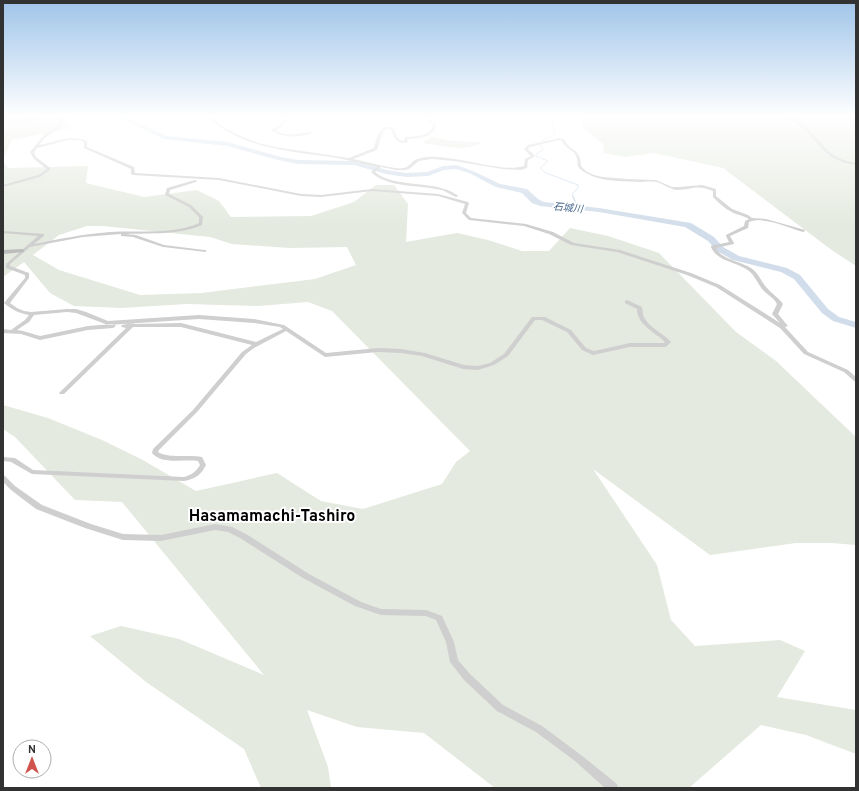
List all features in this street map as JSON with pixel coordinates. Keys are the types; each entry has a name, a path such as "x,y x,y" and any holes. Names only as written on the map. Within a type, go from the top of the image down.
{"street":[{"path":"3,186 39,176 50,169 33,156 32,154"},
{"path":"101,154 133,168 133,174 219,179 306,195 321,196 372,190 438,195 467,203"},
{"path":"310,154 349,159 379,167 406,169 413,162 420,160 444,159 499,168 522,169 526,167 526,160 533,156 531,154"},
{"path":"349,159 364,154"},
{"path":"577,154 579,158 579,166 587,174 630,182 657,181 673,188 698,185 706,186 715,190 714,196 733,212 747,215 751,219 770,221 803,231"},
{"path":"829,154 843,163 856,164"},
{"path":"379,167 374,171 375,175 447,190 466,200 467,203"},
{"path":"30,246 98,234 196,228 201,224 201,217 190,206 167,195 168,189 194,181 238,183"},
{"path":"467,203 464,214 467,218 475,221 524,225 551,233 574,244 618,251 689,274 718,286 772,321 788,334 806,353 846,371 856,380"},
{"path":"751,219 747,221 746,226 728,236 732,243 714,246 713,249 717,253 749,268 757,276 766,290 775,295 780,304 774,314 787,328 788,334"},
{"path":"3,232 42,235 10,261 8,267 27,274 27,278 5,301 18,312 32,314 77,311 97,321 108,323 211,317 254,321 286,328 325,355 378,350 401,351 423,354 470,368 486,366 500,360 520,338 534,318 543,318 569,331 584,348 593,353 630,345 665,345 668,342 640,317 640,308 627,302"},
{"path":"70,239 128,235 163,246 204,251"},
{"path":"3,252 22,251"},
{"path":"14,330 26,321 32,314"},
{"path":"3,331 14,330 40,338 88,328 132,325 181,325 256,344"},
{"path":"62,393 132,325"},
{"path":"3,459 13,460 32,472 184,479 195,476 203,465 200,460 193,457 157,455 155,453 156,450 195,411 244,354 256,344 286,328"},
{"path":"3,478 13,488 39,507 88,526 123,537 162,538 215,527 229,529 243,536 306,576 358,604 381,612 426,613 439,618 450,642 454,662 467,677 500,708 539,728 578,758 613,788"}],"shaded area":[{"path":"609,154 647,154 625,157"},
{"path":"658,154 856,154 856,266 833,251 723,168"},
{"path":"3,161 8,168 88,166 86,183 144,197 197,190 219,201 231,217 311,216 354,202 376,185 394,185 408,204 406,242 457,233 488,240 522,251 549,251 570,228 608,236 659,253 736,332 776,361 856,437 856,545 796,543 710,555 593,469 657,565 671,620 695,646 780,640 805,651 777,697 856,710 856,754 806,735 761,725 689,788 495,788 424,733 357,727 307,710 328,767 331,788 261,788 244,749 146,682 90,636 121,626 179,639 264,675 122,502 75,500 15,437 3,429 3,405 48,418 102,440 141,459 196,491 277,473 321,501 363,509 442,484 456,462 470,451 332,311 308,302 258,306 187,304 121,308 74,306 50,293 24,262 3,277","holes":["87,226 103,226 210,237 232,244 290,248 347,247 356,265 315,279 202,293 140,295 59,270 33,255 59,235"]}],"waterway":[{"name":"石城川","path":"262,154 298,162 354,163 386,172 406,175 428,174 443,168 456,167 471,172 498,186 524,191 535,201 543,204 599,210 688,225 711,239 720,249 736,258 784,270 797,277 825,311 836,319 856,325"},
{"path":"536,154 536,156 548,161 540,168 546,173 578,185 578,188 572,194 574,198"},
{"path":"573,197 578,208"}],"district":[{"name":"Hasamamachi-Tashiro","path":"272,515"}]}
